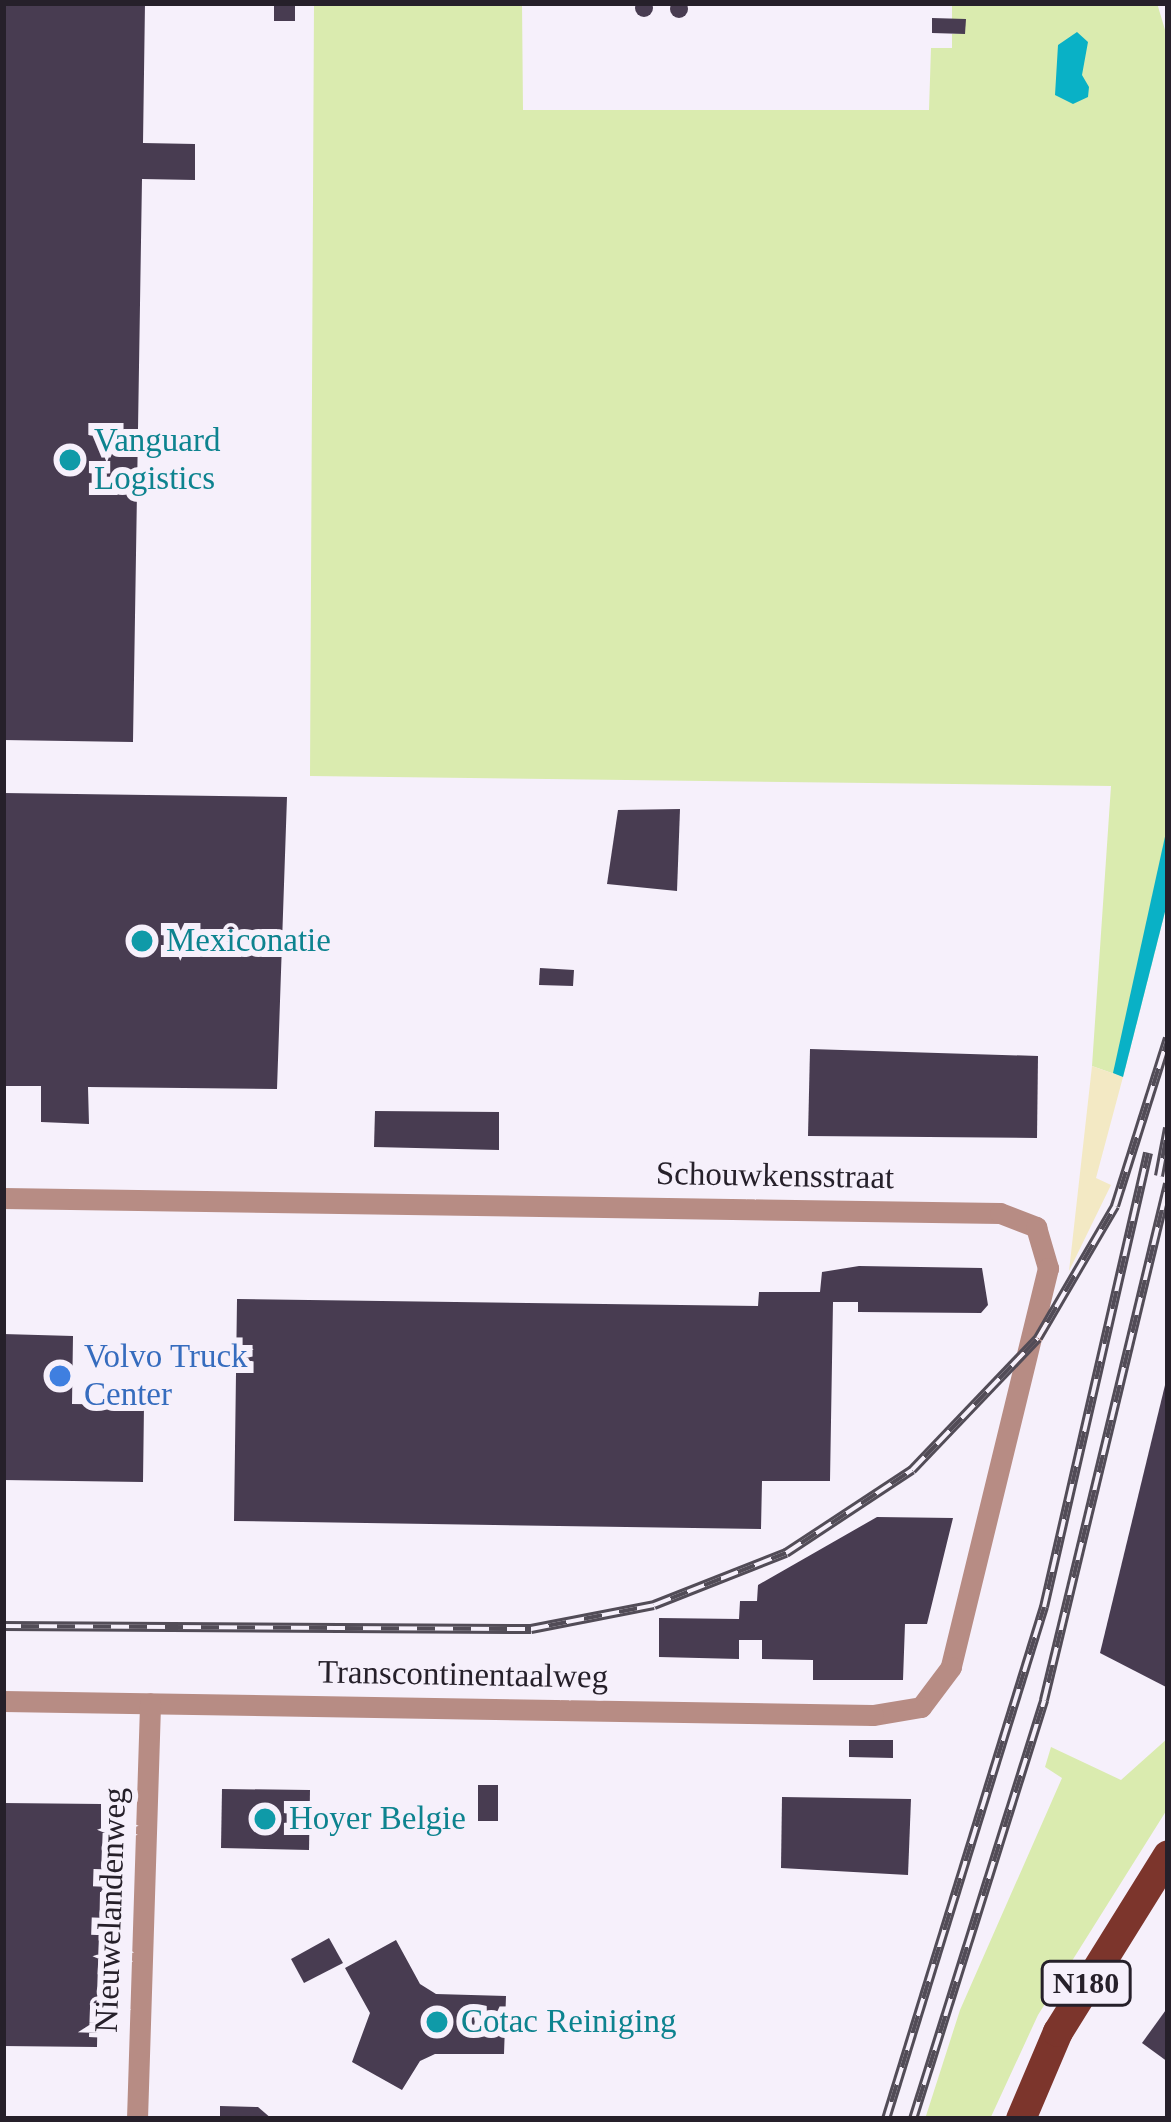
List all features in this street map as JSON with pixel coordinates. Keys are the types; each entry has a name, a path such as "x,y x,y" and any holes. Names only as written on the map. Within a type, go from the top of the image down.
{"main road":[{"name":"N180","path":"1021,2119 1058,2032 1168,1855"}],"street":[{"name":"Schouwkensstraat","path":"3,1198 981,1212 1027,1220 1044,1241 1048,1268 951,1667 921,1707"},
{"name":"Transcontinentaalweg","path":"3,1700 873,1715 921,1707"},
{"name":"Nieuwelandenweg","path":"137,2119 150,1703"}],"green space":[{"path":"314,3 522,3 523,110 929,110 931,48 952,48 952,34 965,33 965,19 952,19 952,3 1157,3 1168,40 1168,900 1123,1077 1092,1066 1111,786 310,776"},
{"path":"1168,1738 1168,1808 1038,2015 990,2119 925,2119 960,2010 1062,1778 1045,1767 1051,1747 1121,1780"}],"sand":[{"path":"1092,1066 1123,1077 1096,1178 1111,1185 1069,1271"}],"water":[{"path":"1077,32 1088,42 1082,75 1089,87 1088,97 1073,104 1055,95 1058,45"},
{"path":"1168,823 1168,900 1123,1077 1113,1073"}],"building":[{"path":"644,-1 653,8 644,17 635,8"},
{"path":"679,0 688,9 679,18 670,9"},
{"name":"Vanguard Logistics","path":"3,3 145,3 143,143 195,144 195,180 142,179 133,742 3,740"},
{"path":"274,3 295,3 295,21 274,21"},
{"path":"932,18 966,19 965,34 932,33"},
{"name":"Mexiconatie","path":"3,793 287,797 277,1089 88,1087 89,1124 41,1122 41,1086 3,1086"},
{"path":"680,809 677,891 607,884 618,810"},
{"path":"540,968 574,970 573,986 539,985"},
{"path":"810,1049 1038,1056 1037,1138 808,1136"},
{"path":"375,1111 499,1112 499,1150 374,1147"},
{"path":"859,1266 982,1268 988,1305 981,1313 858,1312 858,1302 833,1302 830,1481 762,1481 761,1529 234,1521 237,1299 758,1306 759,1292 820,1292 822,1272"},
{"path":"3,1334 73,1336 72,1404 144,1405 143,1482 3,1480"},
{"path":"1168,1381 1168,1688 1100,1653"},
{"path":"877,1517 953,1518 927,1624 905,1624 903,1680 813,1680 813,1660 762,1659 762,1640 739,1640 739,1659 659,1657 659,1618 739,1619 740,1601 757,1601 758,1585"},
{"path":"849,1740 893,1740 893,1758 849,1757"},
{"path":"478,1785 498,1785 498,1821 478,1821"},
{"name":"Hoyer Belgie","path":"222,1789 310,1790 309,1850 221,1848"},
{"path":"782,1797 911,1799 908,1875 781,1868"},
{"path":"3,1803 101,1804 101,1830 119,1831 117,1891 100,1892 97,2047 3,2046"},
{"path":"329,1938 343,1963 304,1983 291,1959"},
{"name":"Cotac Reiniging","path":"396,1940 420,1984 436,1994 506,1996 504,2054 435,2054 420,2061 402,2090 352,2062 370,2013 345,1968"},
{"path":"1168,2007 1168,2062 1142,2043"},
{"path":"220,2106 258,2107 272,2119 220,2119"}],"railway":[{"path":"3,1626 531,1629 654,1605 786,1553 912,1470 1038,1338 1115,1206 1168,1038"},
{"path":"1159,1176 1168,1128"},
{"path":"886,2119 1044,1607 1148,1153"},
{"path":"913,2119 1044,1700 1168,1184"}],"place":[{"name":"Vanguard Logistics","path":"70,460"},
{"name":"Mexiconatie","path":"142,941"},
{"name":"Volvo Truck Center","path":"60,1376"},
{"name":"Hoyer Belgie","path":"265,1819"},
{"name":"Cotac Reiniging","path":"437,2022"}]}
